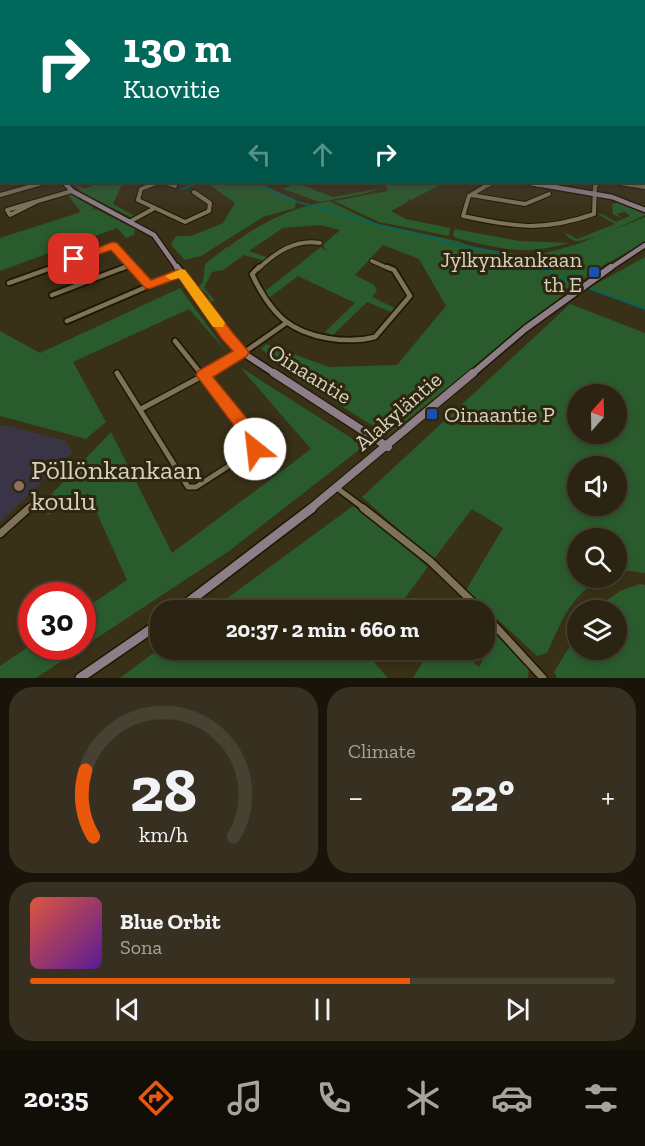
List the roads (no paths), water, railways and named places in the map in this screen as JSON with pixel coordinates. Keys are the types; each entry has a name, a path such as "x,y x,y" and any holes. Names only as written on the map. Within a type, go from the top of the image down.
{"street":[{"path":"0,195 42,183"},
{"name":"Oinaantie","path":"65,183 72,191 154,235 227,336 242,352 388,447"},
{"path":"160,183 141,189 138,200 185,222 207,214 211,206 210,202 194,192"},
{"path":"166,183 175,186"},
{"path":"490,183 470,195 463,216 533,228 556,227 594,214 595,186 598,183"},
{"path":"620,183 645,187"},
{"path":"552,184 621,200 645,210"},
{"path":"36,202 10,215 7,210 72,191"},
{"path":"470,195 525,204 549,194"},
{"path":"131,221 153,209"},
{"path":"320,243 310,240 295,242 252,274 257,285 286,323 336,339 364,340 375,337 410,296 394,270 372,261"},
{"name":"Alakyläntie","path":"191,600 388,447 464,379 525,329 594,278 645,245"},
{"path":"9,283 115,246 149,286"},
{"path":"52,295 130,265"},
{"path":"67,321 181,272"},
{"path":"141,409 242,352 286,323"},
{"path":"117,373 188,487 196,488 255,449 256,442 175,340"},
{"path":"337,488 406,540 471,600"},
{"path":"0,534 36,501"},
{"path":"495,626 543,678"},
{"path":"80,678 150,630"}],"waterway":[{"path":"182,189 199,183"},
{"path":"255,183 291,200 404,232 504,254 580,284"},
{"path":"588,288 645,309"}],"place":[{"name":"Jylkynkankaan th E","path":"594,272"},
{"name":"Oinaantie P","path":"432,414"},
{"name":"Pöllönkankaan koulu","path":"19,486"}]}
